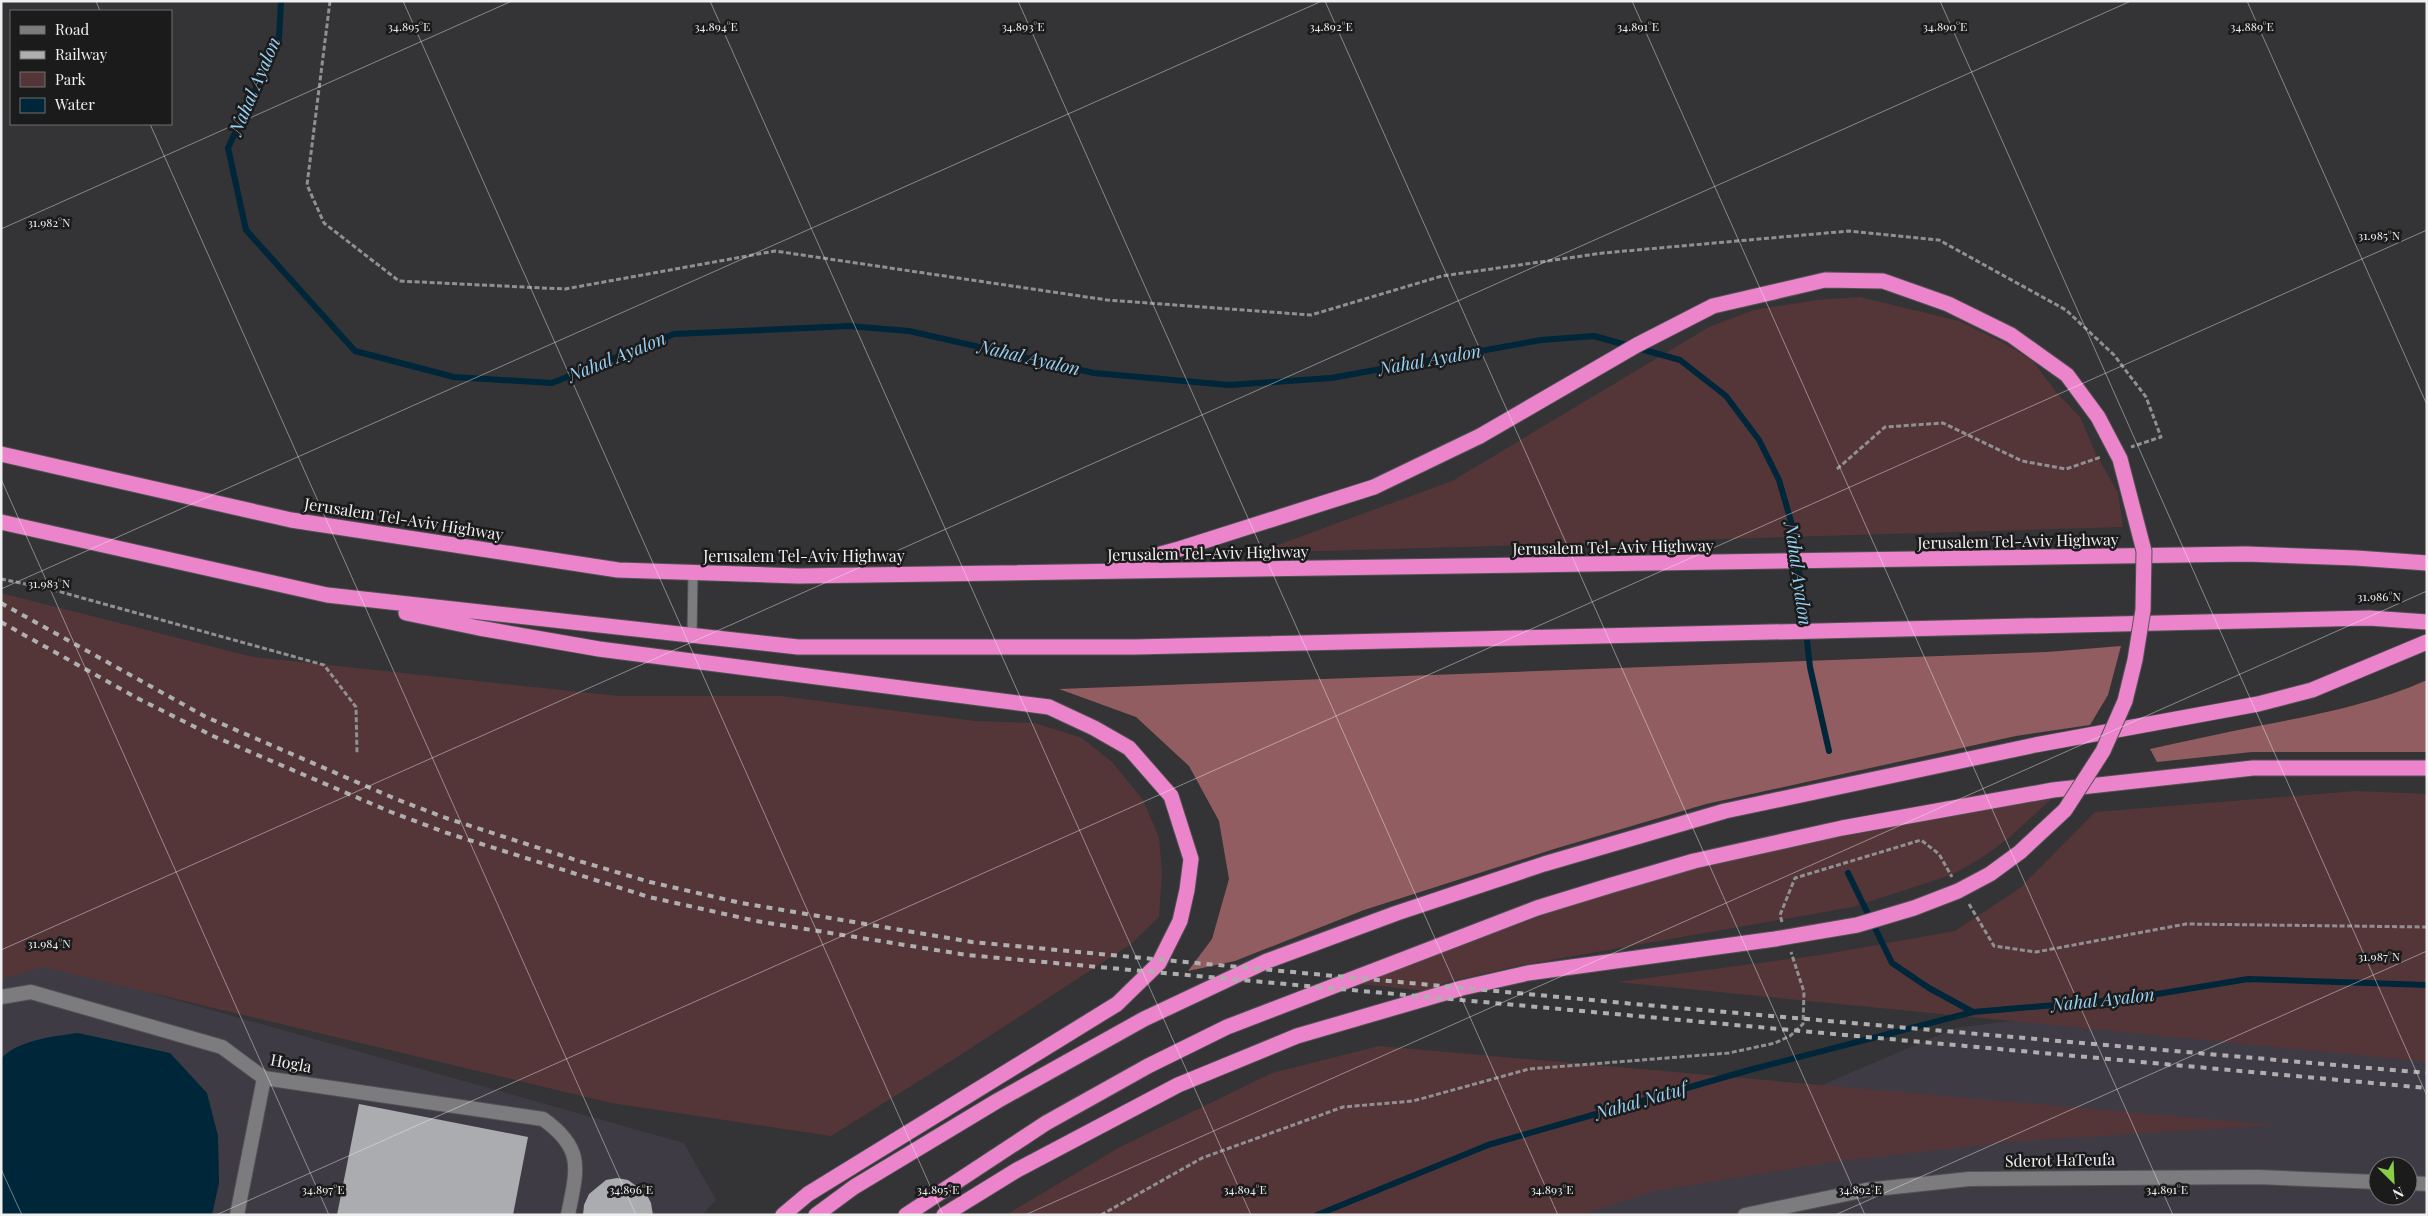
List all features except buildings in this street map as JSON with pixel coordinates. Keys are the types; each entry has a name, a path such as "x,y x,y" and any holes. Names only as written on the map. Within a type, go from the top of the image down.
{"highway":[{"path":"856,575 1104,568 1140,560 1374,487 1480,436 1637,346 1713,306 1825,280 1883,281 1948,304 2011,335 2067,375 2098,417 2120,459 2144,551 2143,610 2135,660 2125,700 2103,751 2065,810 2020,852 1990,874 1949,895 1858,925 1518,975 1453,990 1297,1036 1178,1085 1017,1170 944,1215"},
{"name":"Jerusalem Tel-Aviv Highway","path":"1,454 292,520 618,570 856,575 2246,554 2356,558 2427,564"},
{"path":"1,522 479,628 599,649 1049,707 1129,748 1171,796 1191,859 1180,921 1159,963 1117,1004 808,1194 783,1215"},
{"path":"327,595 798,647 1135,647 2369,618 2427,622"},
{"path":"816,1215 854,1187 989,1106 1144,1019 1267,961 1398,913 1544,864 1725,811 2035,745 2258,704 2312,690 2427,642"},
{"path":"906,1215 1046,1123 1148,1066 1227,1027 1537,908 1612,884 1694,861 1842,828 2053,790 2253,768 2427,768"}],"street":[{"name":"Hogla","path":"1,997 31,992 222,1047 264,1078 543,1119 556,1128 571,1145 576,1167 568,1215"},
{"path":"237,1215 264,1078"},
{"name":"Sderot HaTeufa","path":"1745,1215 1866,1190 1969,1179 2258,1178 2368,1182"}],"lane":[{"path":"692,636 693,572"}],"path":[{"path":"330,1 307,185 324,223 399,281 565,289 775,251 1107,300 1311,315 1442,276 1603,253 1849,231 1939,240 2066,310 2114,355 2146,397 2162,437 2127,449"},
{"path":"1837,469 1885,427 1943,423 2022,462 2066,469 2109,454"},
{"path":"1,579 50,589 324,665 356,708 357,753"},
{"path":"1782,924 1780,915 1795,878 1922,840 1939,854 1954,879"},
{"path":"1964,896 1994,946 2036,952 2186,924 2427,927"},
{"path":"1101,1215 1202,1158 1343,1107 1413,1101 1529,1069 1729,1053 1774,1043 1790,1036 1803,1024 1804,992 1790,949"}],"shaded area":[{"path":"2121,646 2108,695 2090,725 2016,736 1706,804 1554,849 1364,910 1235,961 1188,971 1212,939 1229,879 1219,821 1189,766 1136,717 1059,689 2047,652"},
{"path":"2427,680 2427,752 2252,752 2157,762 2150,749 2344,708 2386,696"},
{"path":"37,961 684,1143 716,1200 702,1215 1,1215 1,972"},
{"path":"2258,991 2427,1002 2427,1215 1518,1215 1955,1028"}],"green space":[{"path":"1860,297 1959,321 2004,343 2032,360 2056,392 2080,417 2095,452 2118,493 2123,527 1256,553 1452,481 1709,327 1754,310 1817,300"},
{"path":"1,593 253,657 619,696 781,696 975,721 1035,723 1082,738 1112,762 1143,800 1159,837 1162,873 1159,917 1131,944 951,1061 831,1136 611,1103 43,967 1,979"},
{"path":"2356,791 2427,794 2427,1062 1617,982 1820,955 1955,931 2020,888 2095,812"},
{"path":"2051,799 2009,838 1980,859 1951,875 1853,907 1522,965 1447,982 1426,991 1361,984 1566,907 1650,881 1826,839"},
{"path":"1379,1046 2275,1125 2018,1141 1833,1162 1654,1191 1580,1215 1006,1215 1120,1147 1272,1073"}],"water":[{"path":"78,1033 170,1053 207,1093 218,1136 219,1183 212,1215 1,1215 1,1059 26,1043"}],"waterway":[{"name":"Nahal Ayalon","path":"281,1 279,38 228,148 246,230 355,351 454,377 552,383 674,334 849,326 909,331 1094,373 1229,385 1331,378 1541,340 1594,336 1680,360 1726,396 1759,440 1779,480 1795,535 1810,667 1829,751"},
{"name":"Nahal Ayalon","path":"1848,873 1892,963 1929,988 1973,1012 2127,999 2248,979 2427,985"},
{"name":"Nahal Natuf","path":"1317,1215 1488,1145 1753,1069 1973,1012"}],"railway":[{"path":"1,603 206,717 396,799 446,818 579,861 650,882 741,903 972,942 1645,1005 2427,1073"},
{"path":"1,622 137,698 213,736 391,812 447,833 649,897 756,921 967,955 2427,1088"}]}
